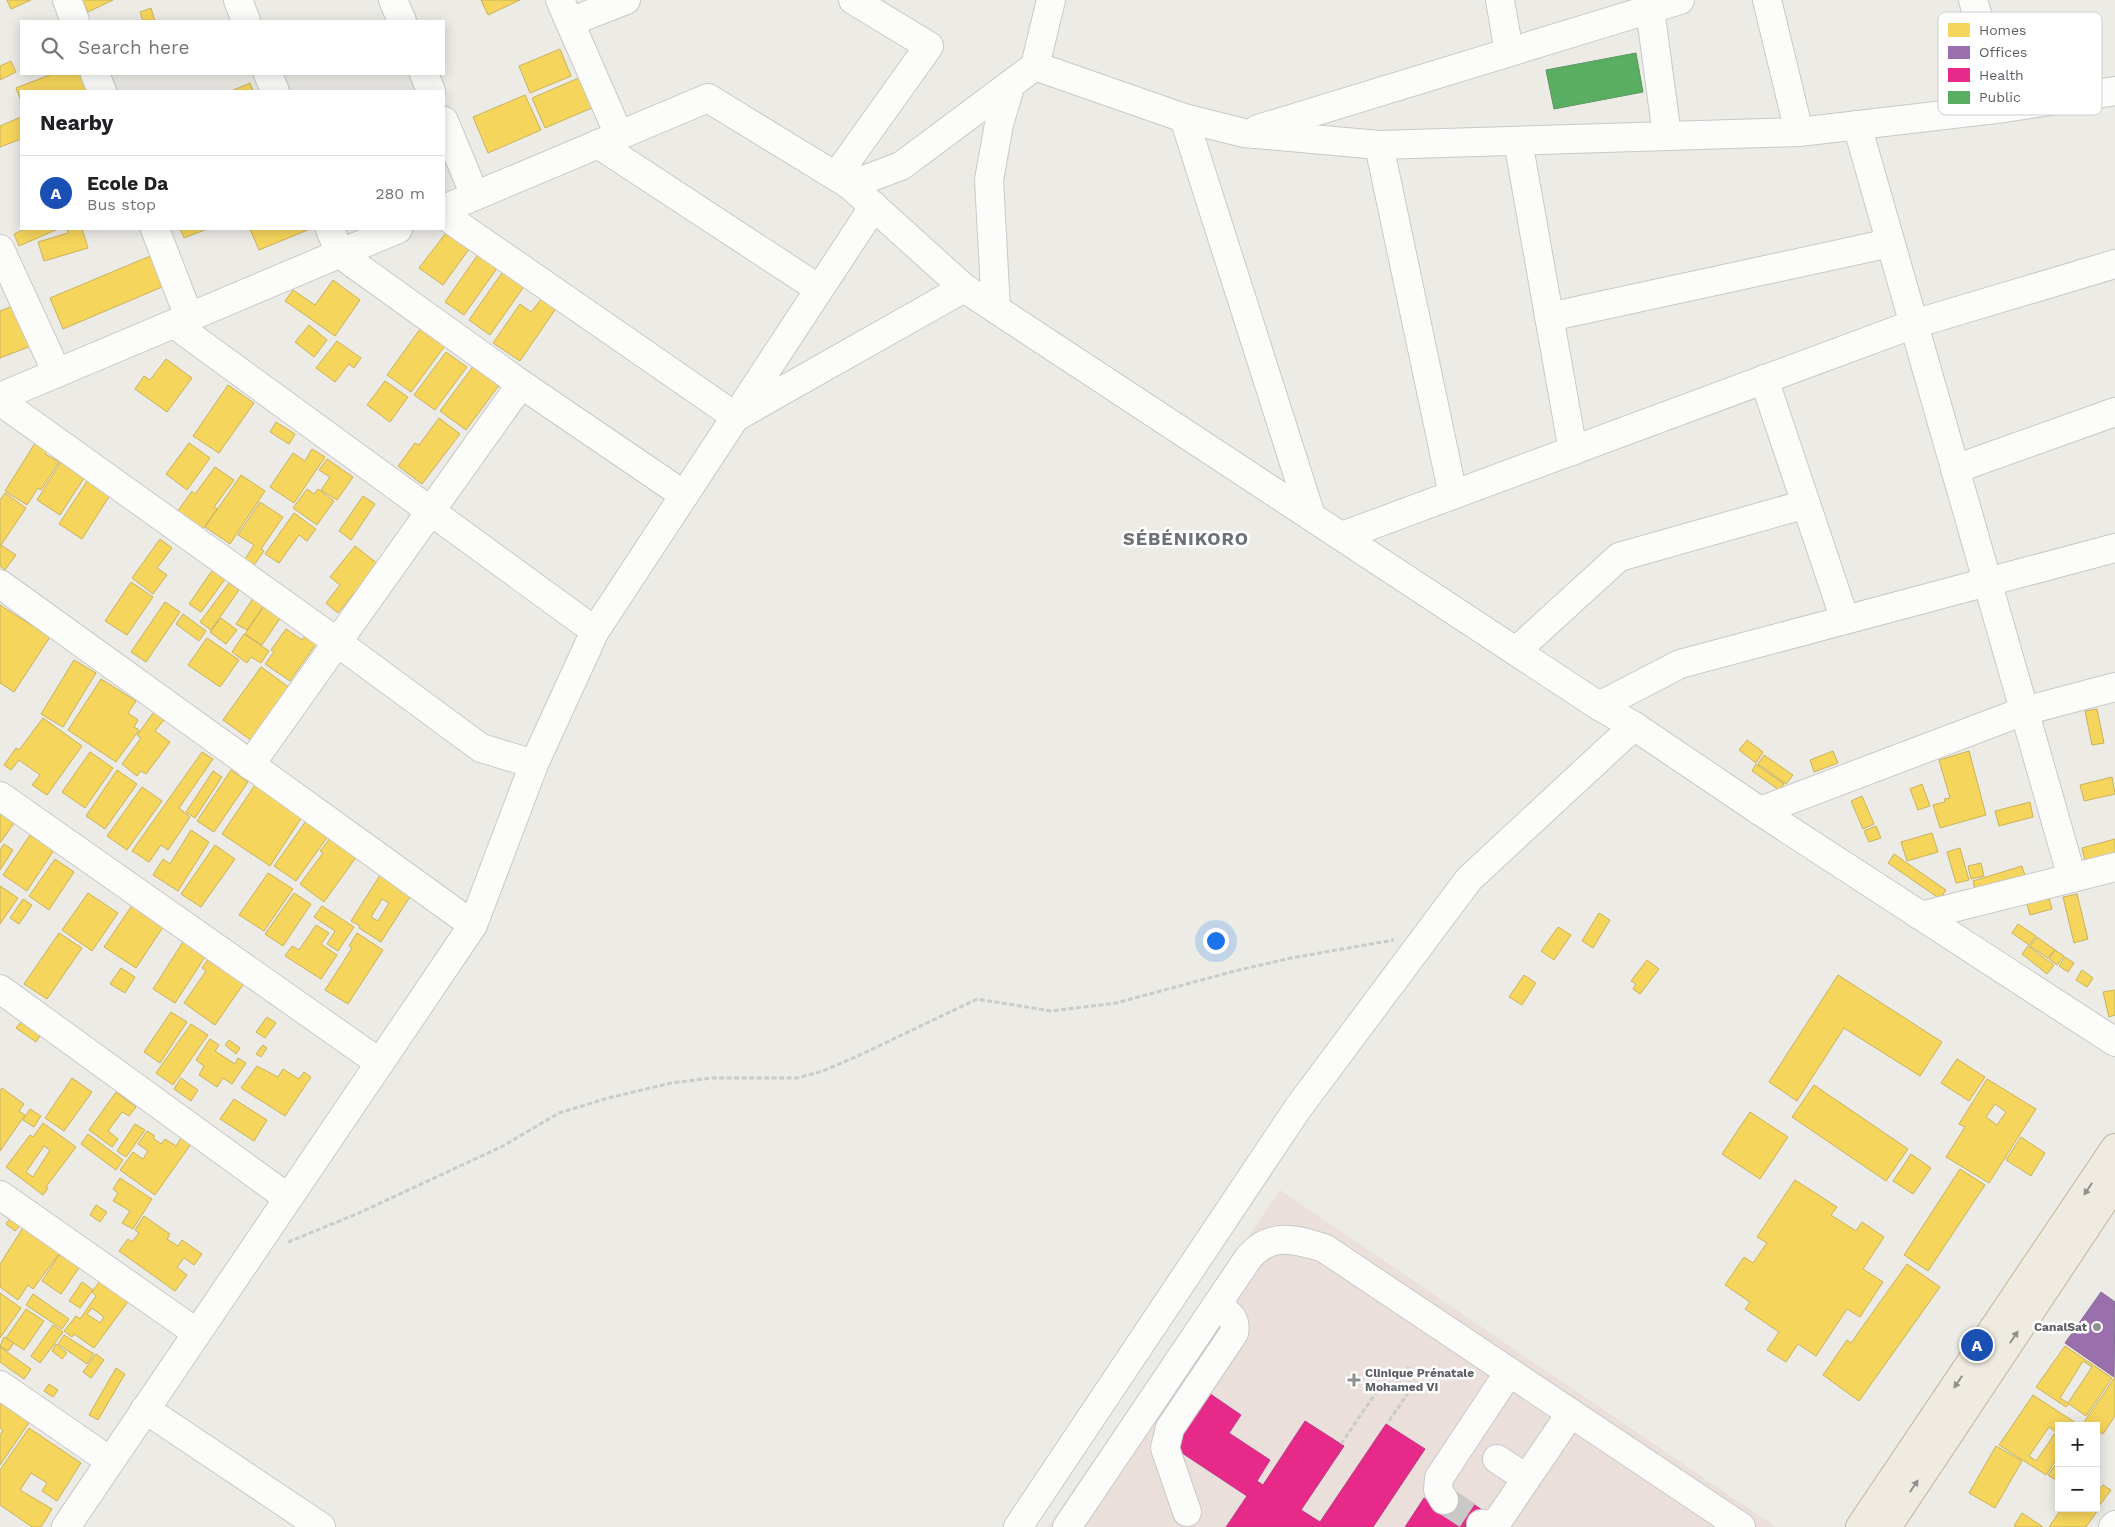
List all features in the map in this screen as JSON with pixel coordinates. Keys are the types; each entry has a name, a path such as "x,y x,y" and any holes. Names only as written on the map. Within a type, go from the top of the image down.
{"highway":[{"path":"1860,1527 2115,1148"},
{"path":"1887,1527 2115,1184"}],"street":[{"path":"67,0 75,20"},
{"path":"238,0 246,20"},
{"path":"393,0 402,20"},
{"path":"626,0 565,11 609,140 819,289"},
{"path":"844,180 929,46 853,0"},
{"path":"1500,0 1509,52"},
{"path":"1244,133 1680,0"},
{"path":"1767,0 1799,132"},
{"path":"844,180 901,166 1035,66 1057,1"},
{"path":"1650,9 1668,136"},
{"path":"1035,66 1184,118 1244,133 1380,145 1799,132 1943,115"},
{"path":"95,75 102,90"},
{"path":"268,75 274,90"},
{"path":"424,75 431,90"},
{"path":"996,309 989,180 999,124 1011,84"},
{"path":"2102,94 2115,92"},
{"path":"445,209 708,98 844,180 964,288 1599,706 1634,726 1760,811 2115,1042"},
{"path":"1184,118 1312,516"},
{"path":"445,123 476,196"},
{"path":"1857,125 2072,878"},
{"path":"1518,140 1573,451"},
{"path":"1380,145 1453,495"},
{"path":"66,1527 473,925 534,764 594,631 874,206"},
{"path":"445,216 736,417"},
{"path":"155,230 181,321 429,512 594,631"},
{"path":"330,230 340,254 521,384 684,495"},
{"path":"396,230 57,373 0,399 481,748 534,764"},
{"path":"1549,317 1890,243"},
{"path":"0,249 57,373"},
{"path":"1342,536 1914,324 2115,264"},
{"path":"736,417 964,288"},
{"path":"1764,379 1845,620"},
{"path":"250,765 521,384"},
{"path":"1955,469 2115,412"},
{"path":"1516,651 1619,557 1806,504"},
{"path":"1599,706 1680,664 2115,548"},
{"path":"0,584 473,925"},
{"path":"1760,811 2024,711 2115,687"},
{"path":"1018,1527 1298,1108 1469,879 1634,726"},
{"path":"0,796 380,1063"},
{"path":"1921,916 2115,867"},
{"path":"0,988 288,1198"},
{"path":"0,1195 197,1333"},
{"path":"1067,1527 1217,1305 1259,1247 1274,1240 1304,1242 1324,1248 1741,1527"},
{"path":"1187,1512 1165,1448 1166,1438 1170,1428 1234,1333 1236,1325 1232,1317 1217,1305"},
{"path":"1444,1500 1438,1490 1439,1478 1510,1372"},
{"path":"0,1385 110,1461"},
{"path":"146,1409 321,1527"},
{"path":"1481,1524 1491,1525 1498,1519 1571,1413"},
{"path":"1497,1459 1526,1478"}],"path":[{"path":"280,1246 359,1213 503,1146 559,1113 608,1098 671,1083 712,1078 797,1078 823,1071 860,1055 977,999 1051,1012 1116,1004 1235,971 1291,958 1427,935"},
{"path":"1398,1382 1409,1367"},
{"path":"1341,1444 1388,1375 1410,1390 1387,1424"}],"shaded area":[{"name":"Clinique Prénatale Mohamed VI","path":"1280,1190 1776,1527 1048,1527"}],"building: Homes":[{"path":"7,0 31,0 11,9"},
{"path":"82,0 113,0 88,12"},
{"path":"481,0 520,0 488,15"},
{"path":"151,8 155,20 143,20 140,12"},
{"path":"560,49 571,76 530,93 519,66"},
{"path":"11,61 16,72 0,80 0,66"},
{"path":"588,74 601,104 545,128 532,98"},
{"path":"49,75 83,75 90,90 20,90 20,98 16,88"},
{"path":"250,83 253,90 233,90"},
{"path":"525,95 541,130 488,153 473,117"},
{"path":"20,117 20,139 0,147 0,126"},
{"path":"449,229 472,245 443,285 419,268"},
{"path":"23,230 56,230 19,246 14,234"},
{"path":"67,230 82,230 88,248 44,261 38,242 68,233"},
{"path":"180,230 204,230 184,238"},
{"path":"250,230 308,230 259,250"},
{"path":"479,253 498,267 464,315 445,302"},
{"path":"155,254 169,284 63,329 50,298"},
{"path":"504,270 525,285 490,335 469,320"},
{"path":"333,280 360,300 335,336 285,301 293,290 315,305"},
{"path":"542,298 557,307 520,361 493,343 520,304 531,312"},
{"path":"15,305 31,346 0,358 0,311"},
{"path":"309,325 327,340 314,357 295,342"},
{"path":"423,325 447,343 411,392 387,375"},
{"path":"337,341 361,358 354,368 349,364 335,382 316,368"},
{"path":"446,352 467,367 435,410 414,395"},
{"path":"166,359 192,378 167,412 135,389 144,376 150,380"},
{"path":"474,365 500,384 466,430 440,411"},
{"path":"385,381 408,397 390,422 367,405"},
{"path":"228,385 254,403 219,453 193,436"},
{"path":"439,418 460,434 422,484 398,466 415,443 419,445"},
{"path":"276,422 295,434 289,444 270,432"},
{"path":"37,440 49,448 45,454 59,462 41,490 38,488 27,505 5,491"},
{"path":"189,443 210,458 187,490 166,474"},
{"path":"312,449 325,457 294,503 270,487 293,453 305,461"},
{"path":"64,457 88,472 60,515 37,500"},
{"path":"327,459 353,477 337,500 321,490 330,477 319,470"},
{"path":"215,467 234,480 214,507 217,509 202,530 177,512 192,491 195,494"},
{"path":"241,475 265,491 230,544 205,527"},
{"path":"89,478 112,492 82,539 59,524"},
{"path":"307,489 314,494 318,489 334,501 317,525 293,508"},
{"path":"5,493 26,508 1,545 16,555 5,570 0,566 0,500"},
{"path":"363,496 375,504 351,540 339,531"},
{"path":"260,502 283,517 261,549 264,551 254,565 245,559 254,545 238,535"},
{"path":"294,513 316,529 307,541 299,535 279,563 265,554"},
{"path":"160,539 172,548 157,568 167,575 153,594 132,578"},
{"path":"355,546 378,564 338,613 326,603 340,585 330,577"},
{"path":"218,562 231,571 201,612 189,604"},
{"path":"131,582 153,597 127,635 105,621"},
{"path":"229,583 239,590 211,630 200,622"},
{"path":"254,597 265,604 247,630 236,624"},
{"path":"165,602 180,612 146,662 131,652"},
{"path":"266,603 283,614 262,645 245,634"},
{"path":"0,605 50,637 14,692 0,683"},
{"path":"183,614 206,631 199,641 176,624"},
{"path":"221,618 237,630 226,644 210,632"},
{"path":"312,626 323,634 290,681 265,664 274,652 271,650 286,629 302,640"},
{"path":"244,634 269,651 261,663 251,657 247,663 232,652"},
{"path":"207,638 239,660 220,687 188,665"},
{"path":"74,660 96,673 63,727 41,714"},
{"path":"261,667 290,688 252,741 223,720"},
{"path":"101,679 136,701 128,713 138,720 134,727 139,730 116,762 68,730"},
{"path":"2097,709 2104,743 2092,745 2085,711"},
{"path":"154,712 164,720 155,731 170,742 146,774 141,771 137,776 122,764 141,738 137,735"},
{"path":"43,718 82,746 47,795 32,785 40,775 19,760 11,770 4,765 16,748 19,750"},
{"path":"1747,740 1763,752 1756,763 1739,750"},
{"path":"1833,751 1838,763 1814,772 1810,760"},
{"path":"1969,751 1986,815 1940,828 1933,805 1945,802 1944,799 1950,798 1939,760"},
{"path":"90,752 113,768 85,808 62,792"},
{"path":"202,752 213,759 179,808 190,817 168,850 161,845 149,862 132,851"},
{"path":"1764,755 1793,775 1786,784 1758,764"},
{"path":"1756,764 1784,784 1779,790 1752,771"},
{"path":"117,770 137,784 105,829 86,816"},
{"path":"231,770 248,782 214,832 197,821"},
{"path":"213,771 222,777 195,818 186,812"},
{"path":"2112,777 2115,794 2084,801 2080,785"},
{"path":"1922,784 1930,806 1918,810 1910,789"},
{"path":"255,785 302,817 270,866 222,834"},
{"path":"142,787 162,801 127,850 107,836"},
{"path":"1862,796 1874,824 1863,829 1851,801"},
{"path":"2030,802 2033,817 1999,826 1995,811"},
{"path":"0,803 19,816 0,843"},
{"path":"306,821 328,836 296,881 274,866"},
{"path":"1876,826 1881,838 1869,842 1864,831"},
{"path":"191,830 209,842 178,891 153,875 163,859 170,864"},
{"path":"1932,833 1938,852 1907,861 1901,842"},
{"path":"30,835 54,850 27,891 3,875"},
{"path":"331,837 357,856 324,902 300,884 323,853 320,851"},
{"path":"2115,839 2115,853 2085,861 2082,848"},
{"path":"4,844 13,850 0,870 0,850"},
{"path":"215,845 235,859 201,907 181,894"},
{"path":"1960,848 1969,880 1956,883 1947,852"},
{"path":"1894,854 1946,890 1940,899 1888,863"},
{"path":"55,859 74,872 49,910 29,896"},
{"path":"1981,863 1984,876 1971,879 1968,866"},
{"path":"2022,866 2026,879 1976,893 1973,881"},
{"path":"382,872 413,892 381,942 351,921","holes":["382,899 389,903 378,921 371,917"]},
{"path":"268,873 293,889 264,931 239,915"},
{"path":"0,886 18,898 0,924"},
{"path":"88,893 118,913 92,951 62,930"},
{"path":"294,893 311,904 283,946 265,934"},
{"path":"2077,894 2088,939 2074,943 2063,897"},
{"path":"2049,898 2052,909 2030,915 2027,904"},
{"path":"23,899 32,905 19,924 10,918"},
{"path":"135,901 148,909 144,915 163,927 136,968 104,947"},
{"path":"322,906 354,927 338,951 327,944 335,931 314,917"},
{"path":"1599,913 1610,920 1593,948 1582,941"},
{"path":"2018,924 2036,936 2029,945 2012,933"},
{"path":"316,925 329,933 321,944 337,955 321,979 285,956 292,946 299,950"},
{"path":"1558,927 1571,935 1554,960 1541,951"},
{"path":"59,933 82,948 47,999 24,984"},
{"path":"357,933 383,950 348,1004 325,990 352,948 349,946"},
{"path":"186,937 209,951 175,1003 153,989"},
{"path":"2037,937 2055,950 2048,958 2030,946"},
{"path":"2028,946 2054,965 2047,974 2022,954"},
{"path":"2055,950 2064,956 2057,965 2049,959"},
{"path":"213,952 249,976 215,1025 184,1003 206,971 202,968"},
{"path":"2065,957 2074,963 2068,972 2059,966"},
{"path":"1647,960 1659,969 1640,994 1633,989 1636,984 1631,981"},
{"path":"121,968 135,977 125,993 110,984"},
{"path":"2082,970 2093,978 2087,987 2076,980"},
{"path":"1524,975 1536,983 1522,1005 1509,997"},
{"path":"1838,975 1942,1042 1920,1076 1844,1028 1797,1101 1769,1082"},
{"path":"2115,990 2115,1015 2109,1017 2103,992"},
{"path":"171,1012 187,1022 160,1063 144,1052"},
{"path":"267,1017 276,1023 265,1038 256,1032"},
{"path":"24,1018 43,1031 36,1042 16,1028"},
{"path":"191,1024 208,1035 173,1085 156,1073"},
{"path":"210,1039 219,1045 215,1051 235,1064 238,1058 246,1063 232,1084 223,1078 217,1087 199,1075 204,1066 196,1060"},
{"path":"229,1040 240,1048 236,1054 225,1045"},
{"path":"263,1045 267,1048 261,1057 256,1054"},
{"path":"1957,1059 1985,1077 1969,1101 1941,1083"},
{"path":"257,1066 278,1077 283,1069 299,1079 304,1072 311,1077 285,1116 241,1088"},
{"path":"72,1078 92,1092 64,1131 45,1118"},
{"path":"181,1078 198,1090 191,1101 174,1089"},
{"path":"1987,1079 2036,1109 1989,1183 1946,1157 1965,1127 1959,1124","holes":["1995,1104 2006,1112 1997,1125 1986,1117"]},
{"path":"1814,1085 1908,1149 1886,1181 1792,1117"},
{"path":"2,1088 24,1104 19,1111 25,1115 0,1151 0,1091"},
{"path":"116,1092 136,1107 129,1116 122,1112 108,1131 118,1139 112,1147 89,1130"},
{"path":"234,1099 267,1120 254,1141 220,1119"},
{"path":"30,1109 41,1116 34,1127 23,1120"},
{"path":"1750,1112 1788,1137 1760,1179 1722,1154"},
{"path":"43,1123 76,1147 46,1187 48,1188 43,1195 6,1167 30,1135 33,1137","holes":["44,1146 50,1150 33,1177 26,1172"]},
{"path":"135,1124 145,1130 126,1157 117,1151"},
{"path":"147,1131 155,1136 153,1138 161,1144 165,1139 176,1146 181,1138 191,1144 155,1195 120,1170 133,1152 143,1159 148,1151 138,1144"},
{"path":"88,1134 123,1160 116,1170 81,1144"},
{"path":"2021,1137 2045,1153 2031,1176 2006,1160"},
{"path":"1911,1154 1931,1168 1913,1194 1893,1181"},
{"path":"1960,1169 1985,1185 1928,1271 1904,1255"},
{"path":"120,1178 152,1199 133,1229 122,1223 130,1211 113,1201 118,1193 113,1189"},
{"path":"1795,1180 1837,1207 1831,1215 1856,1231 1862,1222 1884,1237 1863,1269 1883,1282 1860,1317 1847,1309 1816,1356 1798,1344 1786,1362 1767,1350 1779,1332 1745,1309 1750,1302 1725,1285 1744,1257 1753,1263 1767,1243 1757,1237"},
{"path":"96,1205 107,1212 100,1222 90,1215"},
{"path":"144,1216 170,1234 167,1239 178,1246 182,1240 202,1254 194,1265 184,1258 177,1267 187,1275 175,1291 119,1251 128,1239 132,1242 139,1233 135,1230"},
{"path":"11,1217 21,1224 15,1231 6,1224"},
{"path":"24,1226 61,1251 33,1289 28,1285 18,1300 0,1287 0,1264"},
{"path":"61,1252 81,1265 61,1294 42,1281"},
{"path":"1907,1264 1940,1287 1859,1401 1823,1375 1847,1340 1851,1343"},
{"path":"102,1278 130,1299 94,1348 74,1334 72,1337 64,1331 76,1316 80,1319 96,1296 92,1292","holes":["92,1308 104,1317 100,1323 87,1314"]},
{"path":"82,1282 93,1290 80,1308 69,1301"},
{"path":"0,1293 21,1308 0,1338"},
{"path":"33,1294 69,1319 62,1329 26,1305"},
{"path":"26,1309 44,1321 24,1350 6,1338"},
{"path":"53,1325 63,1332 40,1363 31,1356"},
{"path":"64,1335 94,1354 87,1364 58,1344"},
{"path":"4,1337 14,1343 8,1351 0,1346"},
{"path":"56,1344 67,1353 62,1359 52,1351"},
{"path":"2065,1346 2112,1378 2086,1416 2069,1404 2066,1407 2036,1387","holes":["2083,1361 2092,1367 2068,1403 2060,1398"]},
{"path":"0,1347 31,1369 24,1379 0,1362"},
{"path":"96,1354 104,1360 91,1378 83,1372"},
{"path":"116,1368 125,1374 98,1420 89,1415"},
{"path":"2115,1377 2115,1416 2103,1434 2100,1432 2100,1422 2084,1422"},
{"path":"49,1384 58,1390 53,1397 44,1391"},
{"path":"2033,1395 2074,1422 2055,1422 2055,1431 2049,1427 2029,1456 2036,1461 2055,1433 2055,1462 2046,1475 1999,1445"},
{"path":"0,1399 31,1420 0,1465 0,1435 3,1430 0,1428"},
{"path":"29,1428 81,1463 57,1501 42,1491 47,1483 31,1473 20,1490 52,1509 41,1527 32,1527 0,1505 0,1470"},
{"path":"1996,1446 2022,1461 1995,1508 1969,1493"},
{"path":"2055,1465 2055,1479 2048,1475"},
{"path":"2103,1485 2111,1490 2100,1505 2100,1489"},
{"path":"2059,1512 2097,1512 2086,1527 2049,1527"},
{"path":"2022,1513 2043,1527 2014,1526"}],"building: Offices":[{"path":"2101,1292 2115,1302 2114,1377 2065,1343"}],"building: Health":[{"path":"1206,1391 1241,1415 1229,1433 1270,1460 1257,1481 1263,1485 1305,1421 1344,1446 1301,1510 1320,1522 1386,1424 1425,1449 1373,1527 1226,1527 1247,1496 1170,1445"},
{"path":"1451,1489 1488,1514 1469,1527 1439,1507"},
{"path":"1424,1498 1469,1527 1405,1527"}],"building: Public":[{"path":"1636,53 1643,92 1554,109 1546,70"}],"tunnel":[{"path":"1444,1500 1481,1524"}],"place":[{"name":"CanalSat","path":"2097,1327"},
{"name":"Ecole Da","path":"1977,1345"},
{"name":"Clinique Prénatale Mohamed VI","path":"1354,1380"}],"district":[{"name":"SÉBÉNIKORO","path":"1186,539"}]}
